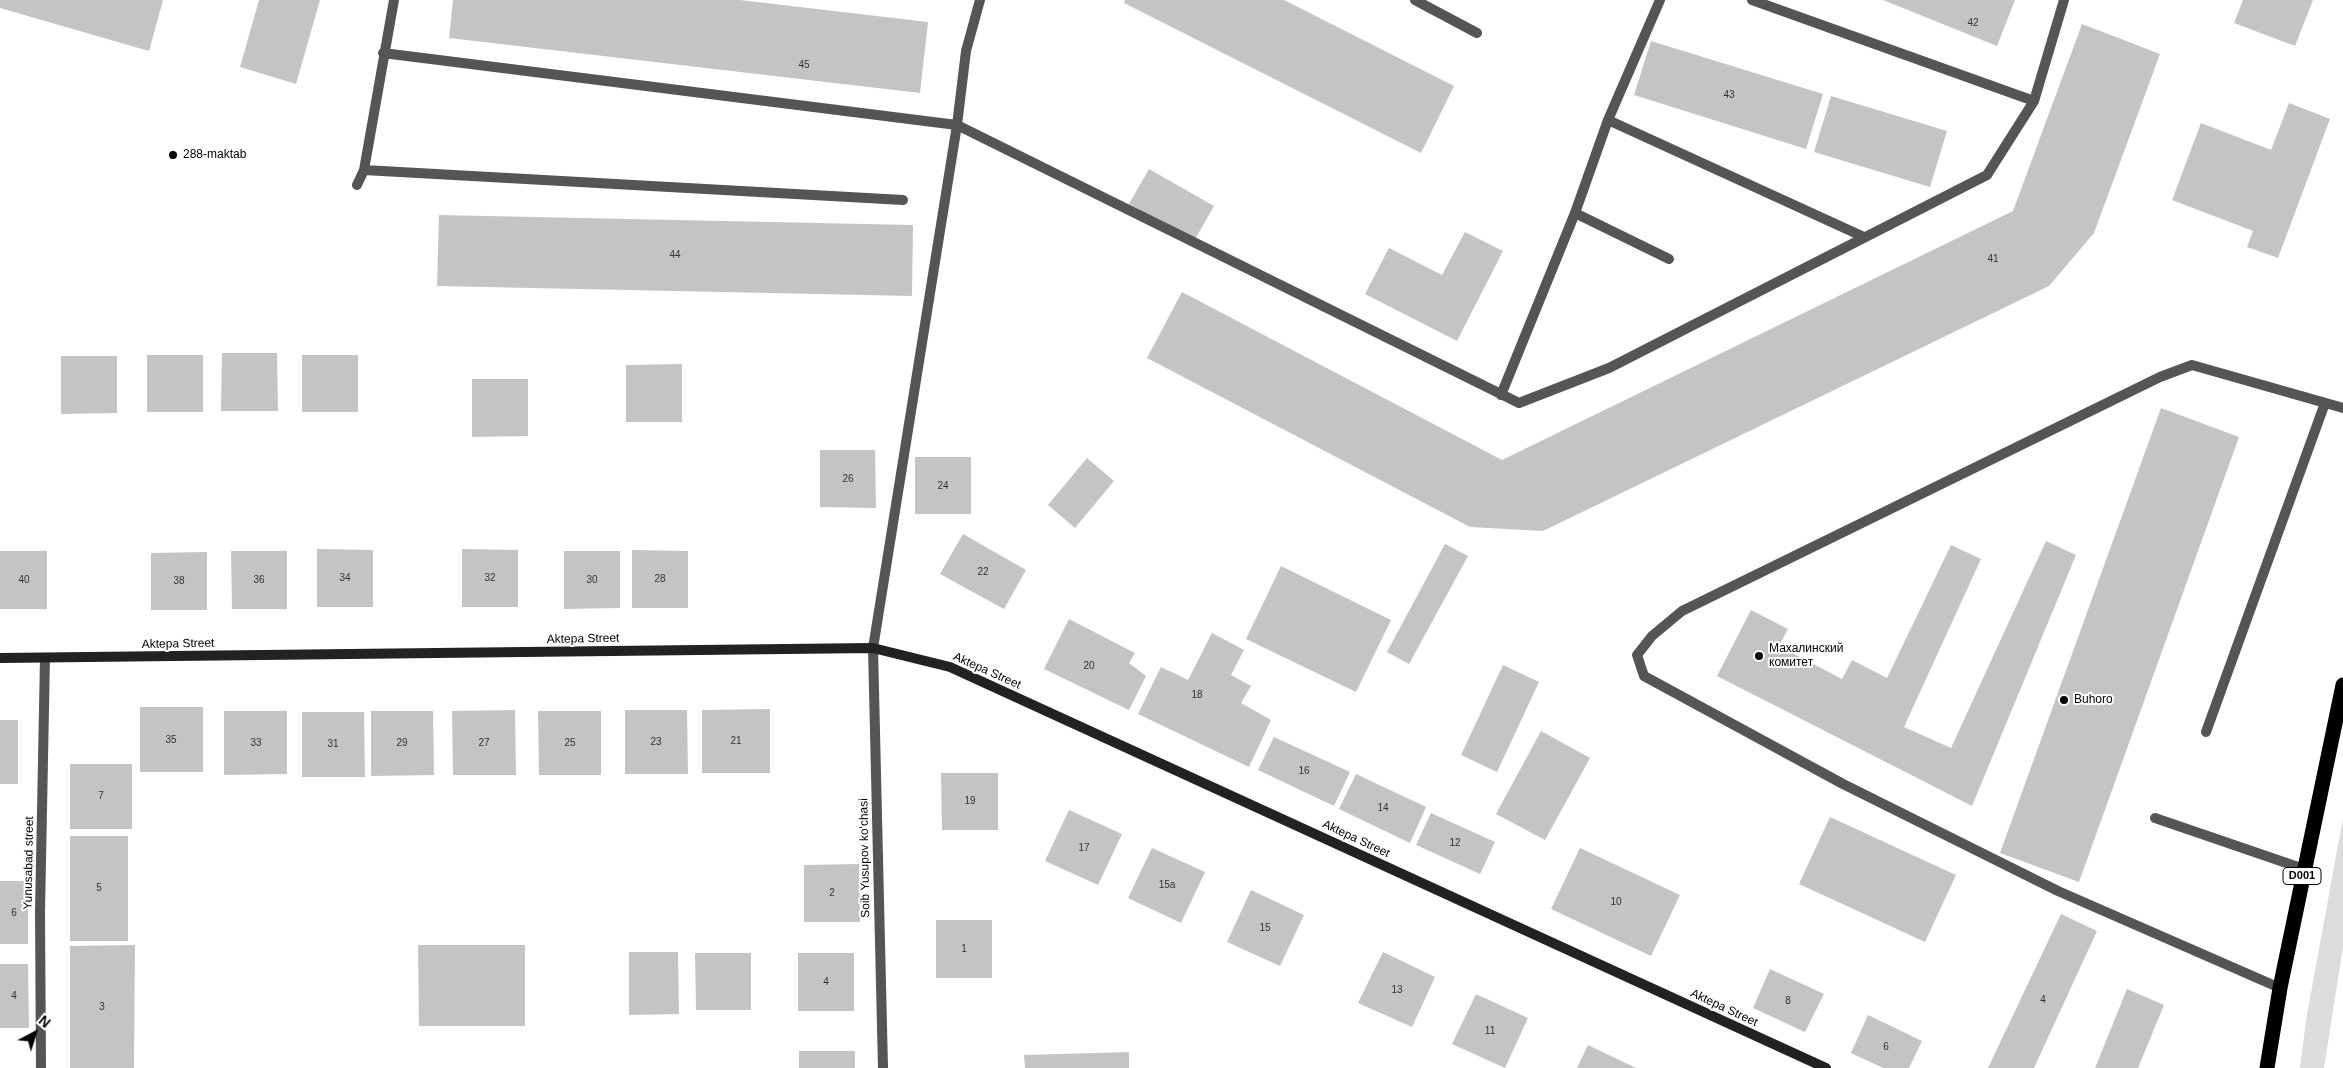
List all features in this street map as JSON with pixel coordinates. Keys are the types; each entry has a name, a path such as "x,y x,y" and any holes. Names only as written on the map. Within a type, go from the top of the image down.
{"highway":[{"name":"D001","path":"2267,1068 2280,988 2343,685"}],"street":[{"path":"356,185 364,170 383,53 394,0"},
{"name":"Soib Yusupov ko'chasi","path":"882,1068 873,648 957,125 966,51 980,0"},
{"path":"1415,0 1477,32"},
{"path":"1501,395 1575,213 1608,120 1660,0"},
{"path":"1752,0 2034,101"},
{"path":"383,53 957,125 1519,403 1609,368 1987,175 2034,101 2064,0"},
{"path":"1608,120 1864,237"},
{"path":"364,170 902,200"},
{"path":"1575,213 1669,258"},
{"path":"2280,988 2058,891 1843,784 1644,676 1637,655 1652,636 1682,611 2160,377 2192,365 2343,408"},
{"path":"2206,732 2325,403"},
{"name":"Aktepa Street","path":"0,658 873,648 950,667 1826,1068"},
{"name":"Yunusabad street","path":"41,1068 40,912 45,658"},
{"path":"2155,818 2304,869"}],"shaded area":[{"path":"2343,818 2343,947 2324,1068 2300,1068 2306,1020"}],"building":[{"path":"0,0 163,0 149,51 0,8"},
{"path":"259,0 320,0 296,84 240,67"},
{"path":"453,0 740,0 928,22 920,93 449,38"},
{"path":"1125,0 1284,0 1454,86 1421,153 1124,3"},
{"path":"1883,0 2015,0 1997,46"},
{"path":"2243,0 2313,0 2295,46 2234,23"},
{"path":"2082,24 2160,54 2094,233 2049,286 1543,531 1470,527 1147,358 1182,292 1502,460 2013,211"},
{"path":"1651,41 1823,94 1806,149 1634,95"},
{"path":"1831,96 1947,131 1930,187 1814,152"},
{"path":"2289,103 2330,119 2278,258 2247,247 2253,231 2172,200 2201,123 2271,150"},
{"path":"1149,169 1214,206 1194,241 1129,204"},
{"path":"439,215 913,225 912,296 437,286"},
{"path":"1465,232 1503,251 1457,341 1365,294 1389,248 1442,275"},
{"path":"222,353 277,353 278,411 221,411"},
{"path":"147,355 203,355 203,412 147,412"},
{"path":"302,355 358,355 358,412 302,412"},
{"path":"61,356 117,356 117,413 61,414"},
{"path":"682,364 682,422 626,422 626,365"},
{"path":"472,379 528,379 528,436 472,437"},
{"path":"2161,408 2239,437 2079,882 2000,853"},
{"path":"820,450 875,450 876,508 820,507"},
{"path":"915,457 971,457 971,514 915,514"},
{"path":"1087,458 1114,481 1075,528 1048,505"},
{"path":"963,534 1026,570 1004,609 940,574"},
{"path":"2046,541 2076,555 1972,806 1717,676 1751,610 1788,629 1779,646 1842,679 1852,660 1887,678 1951,545 1981,559 1904,727 1951,748"},
{"path":"1445,544 1468,556 1409,664 1387,652"},
{"path":"317,549 373,550 373,607 317,607"},
{"path":"462,549 518,550 518,607 462,607"},
{"path":"632,550 688,551 688,608 632,608"},
{"path":"0,551 47,551 47,609 0,609"},
{"path":"231,551 287,551 287,609 232,609"},
{"path":"564,551 620,551 620,608 564,609"},
{"path":"207,552 207,610 151,610 151,553"},
{"path":"1281,566 1391,620 1356,692 1246,639"},
{"path":"1069,619 1135,653 1129,663 1146,676 1129,710 1044,669"},
{"path":"1212,633 1244,650 1231,675 1251,686 1241,703 1271,720 1249,767 1138,714 1161,667 1188,680"},
{"path":"1503,665 1539,682 1497,772 1461,755"},
{"path":"140,707 203,707 203,772 140,772"},
{"path":"770,709 770,773 702,773 702,710"},
{"path":"515,710 516,775 453,775 452,711"},
{"path":"625,710 687,710 688,774 625,774"},
{"path":"224,711 287,711 287,774 224,775"},
{"path":"371,711 433,711 434,775 371,776"},
{"path":"538,711 601,711 601,775 539,775"},
{"path":"302,712 364,712 365,777 302,777"},
{"path":"0,720 18,720 18,784 0,784"},
{"path":"1541,731 1590,758 1545,840 1496,814"},
{"path":"1274,737 1350,772 1334,806 1258,770"},
{"path":"70,764 132,764 132,829 70,829"},
{"path":"941,773 998,773 998,830 942,830"},
{"path":"1356,774 1426,807 1410,843 1339,809"},
{"path":"1069,810 1122,834 1098,885 1045,861"},
{"path":"1431,813 1495,842 1480,874 1416,845"},
{"path":"1830,817 1956,875 1925,942 1799,884"},
{"path":"70,836 128,836 128,941 70,941"},
{"path":"1152,848 1205,872 1181,923 1128,898"},
{"path":"1580,848 1680,895 1651,956 1551,909"},
{"path":"859,864 860,922 804,922 804,865"},
{"path":"0,881 28,881 28,944 0,944"},
{"path":"1251,890 1304,915 1280,966 1227,942"},
{"path":"2061,914 2097,931 2034,1068 1988,1068"},
{"path":"936,920 992,920 992,978 936,978"},
{"path":"135,945 134,1068 70,1068 70,946"},
{"path":"418,945 525,945 525,1026 419,1026"},
{"path":"629,952 678,952 679,1014 629,1015"},
{"path":"1383,952 1435,977 1412,1027 1358,1003"},
{"path":"695,953 751,953 751,1010 696,1010"},
{"path":"798,953 854,953 854,1011 798,1011"},
{"path":"0,964 28,964 29,1028 0,1028"},
{"path":"1770,969 1824,994 1805,1032 1753,1008"},
{"path":"2127,989 2164,1005 2138,1068 2095,1068"},
{"path":"1476,994 1528,1018 1505,1068 1452,1044"},
{"path":"1868,1015 1922,1041 1909,1068 1883,1068 1851,1053"},
{"path":"1588,1045 1636,1068 1577,1068"},
{"path":"799,1051 855,1051 855,1068 799,1068"},
{"path":"1129,1052 1129,1068 1025,1068 1024,1055"}],"place":[{"name":"288-maktab","path":"173,155"},
{"name":"Махалинский комитет","path":"1759,656"},
{"name":"Buhoro","path":"2064,700"}]}
